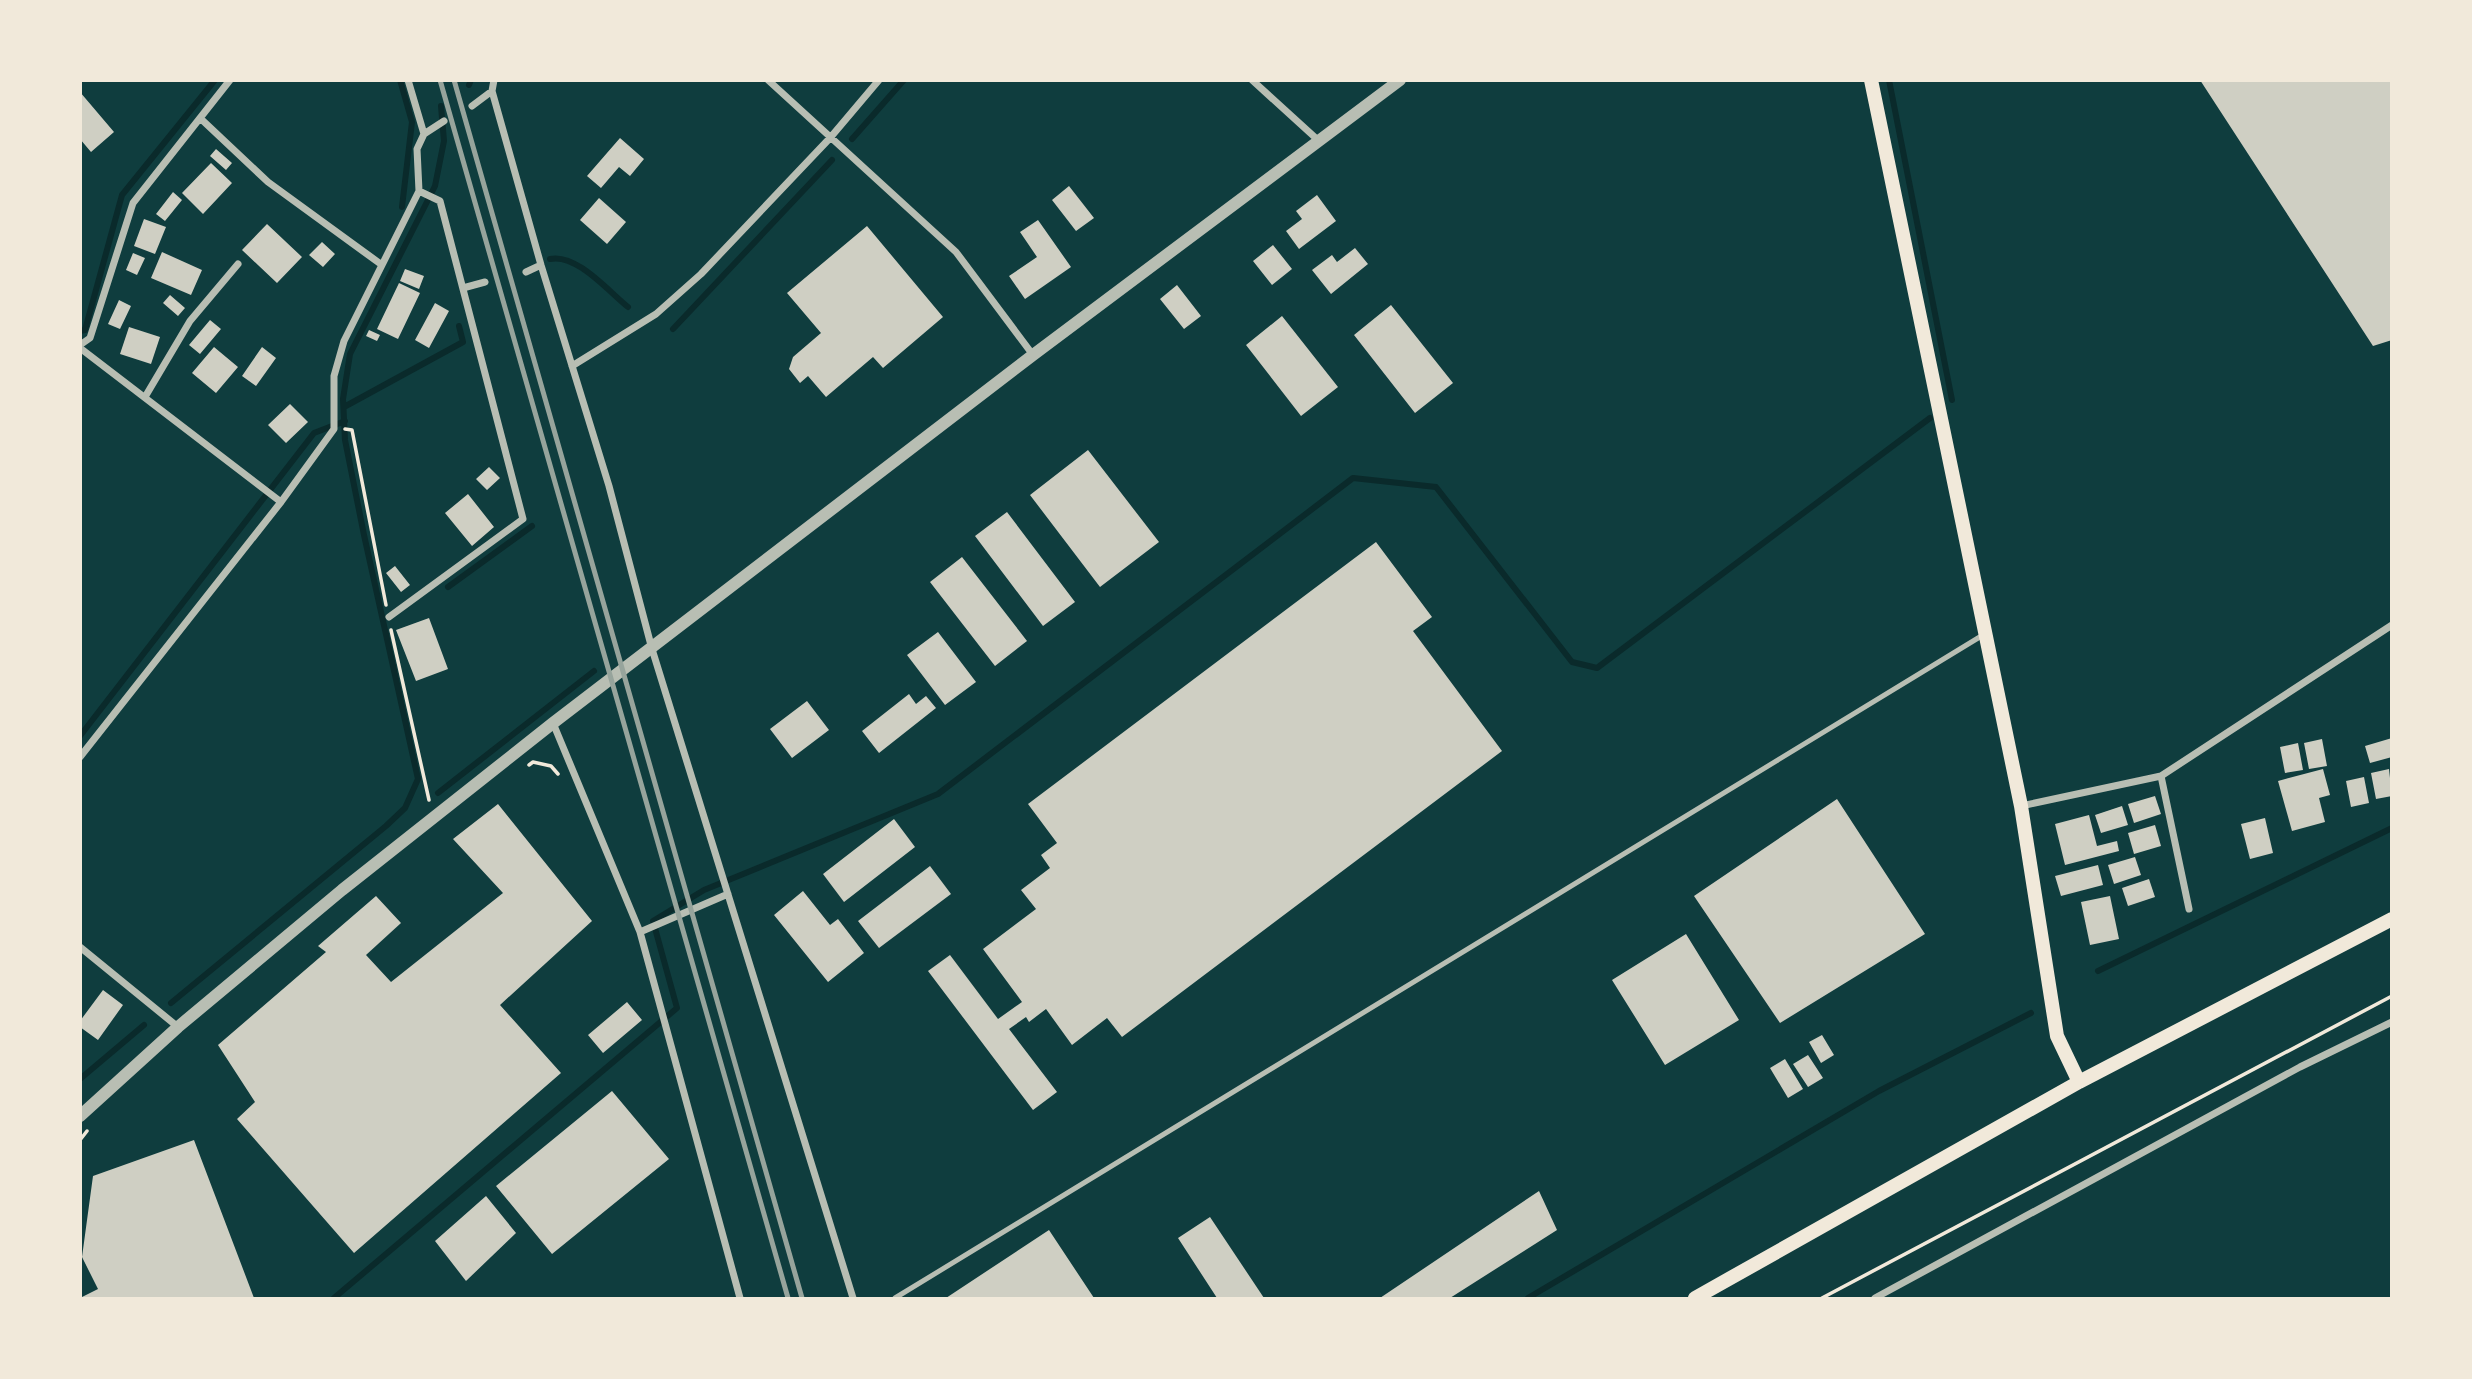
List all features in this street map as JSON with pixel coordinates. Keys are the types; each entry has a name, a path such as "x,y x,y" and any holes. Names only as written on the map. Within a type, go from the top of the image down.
{"main road":[{"path":"1871,80 2021,806 2057,1037 2079,1082"},
{"path":"1695,1298 2079,1082 2391,920"}],"street":[{"path":"408,80 425,134"},
{"path":"494,80 492,92 541,265 609,486 652,649 853,1298"},
{"path":"768,80 956,252 1032,355"},
{"path":"572,366 656,314 701,274 830,138 879,80"},
{"path":"1252,80 1319,141"},
{"path":"80,1116 178,1027 342,890 553,723 1032,355 1400,80"},
{"path":"225,82 133,203 90,338 80,346 281,502"},
{"path":"472,106 492,92"},
{"path":"200,118 268,182 382,265"},
{"path":"80,757 281,502 334,429 334,376 344,341 419,191 417,149 425,134 444,121"},
{"path":"389,617 523,519 440,201 419,191"},
{"path":"145,397 190,321 238,264"},
{"path":"526,272 541,265"},
{"path":"463,288 485,282"},
{"path":"2021,806 2161,776 2392,625"},
{"path":"553,723 640,932 740,1298"},
{"path":"2161,776 2189,909"},
{"path":"640,932 728,894"},
{"path":"80,947 178,1027"},
{"path":"1875,1298 2300,1067 2392,1022"}],"lane":[{"path":"895,1298 1984,634"}],"path":[{"path":"520,770 533,762 551,766 559,776"},
{"path":"1822,1298 2392,996"},
{"path":"80,1140 90,1125"}],"building":[{"path":"2200,80 2392,80 2392,340 2373,346"},
{"path":"80,92 114,132 91,152 80,139"},
{"path":"620,138 644,159 630,176 619,167 601,188 587,176"},
{"path":"216,149 232,163 226,170 210,156"},
{"path":"211,163 232,183 203,214 182,193"},
{"path":"1069,186 1094,218 1076,231 1052,200"},
{"path":"173,192 182,200 165,221 156,214"},
{"path":"1317,195 1336,221 1299,249 1286,231 1302,219 1296,211"},
{"path":"599,198 626,222 607,244 580,220"},
{"path":"144,219 166,227 155,254 134,246"},
{"path":"1038,220 1071,267 1025,299 1009,276 1037,257 1020,232"},
{"path":"267,224 302,257 277,283 242,250"},
{"path":"867,226 943,317 883,368 873,357 826,397 808,376 800,383 789,369 793,357 821,333 787,293"},
{"path":"322,242 335,254 323,267 309,255"},
{"path":"1273,245 1292,269 1272,285 1253,261"},
{"path":"1355,248 1368,264 1331,294 1312,270 1332,255 1337,262"},
{"path":"162,252 202,270 191,295 151,278"},
{"path":"133,253 145,258 137,275 126,270"},
{"path":"405,269 424,276 419,289 400,281"},
{"path":"399,283 420,293 398,339 377,329"},
{"path":"1177,285 1201,316 1184,329 1160,299"},
{"path":"170,295 185,308 178,316 163,303"},
{"path":"119,300 131,306 120,329 108,324"},
{"path":"435,303 449,311 429,348 415,340"},
{"path":"1391,305 1453,383 1415,413 1354,335"},
{"path":"1282,316 1338,387 1301,416 1246,345"},
{"path":"210,320 221,329 200,354 189,345"},
{"path":"129,327 160,337 151,364 120,354"},
{"path":"369,330 380,335 377,341 366,336"},
{"path":"214,347 238,367 216,393 192,373"},
{"path":"262,347 276,358 256,386 242,376"},
{"path":"290,404 308,422 286,443 268,425"},
{"path":"1088,450 1159,542 1100,587 1030,495"},
{"path":"489,467 500,478 487,490 476,479"},
{"path":"468,494 494,527 472,546 445,513"},
{"path":"1007,512 1075,602 1043,626 975,536"},
{"path":"1376,542 1432,617 1413,631 1502,751 1122,1037 1107,1018 1072,1045 1046,1009 1029,1022 1026,1017 1009,1029 1057,1092 1033,1110 928,971 950,955 998,1019 1022,1002 983,949 1036,909 1021,890 1050,868 1041,855 1057,843 1028,804"},
{"path":"962,557 1027,641 995,666 930,582"},
{"path":"395,566 410,585 401,592 386,573"},
{"path":"429,618 448,669 416,681 396,630"},
{"path":"938,632 976,682 945,705 907,655"},
{"path":"909,694 916,704 926,696 936,708 879,753 862,731"},
{"path":"807,701 829,730 792,758 770,729"},
{"path":"2392,738 2392,757 2370,763 2365,746"},
{"path":"2322,739 2327,766 2309,769 2304,743"},
{"path":"2298,743 2303,770 2285,773 2280,747"},
{"path":"2323,769 2330,795 2319,798 2325,822 2292,831 2278,781"},
{"path":"2389,769 2392,796 2376,799 2371,773"},
{"path":"2364,777 2369,803 2351,807 2346,781"},
{"path":"2155,796 2161,814 2134,823 2128,804"},
{"path":"1837,799 1925,934 1780,1023 1694,896"},
{"path":"498,804 592,921 500,1005 561,1073 354,1253 237,1119 255,1102 218,1045 326,952 318,946 376,896 401,923 366,955 391,982 503,893 453,839"},
{"path":"2122,806 2128,825 2101,833 2095,815"},
{"path":"2089,815 2097,846 2117,841 2119,851 2065,865 2055,824"},
{"path":"2265,818 2273,853 2250,859 2241,824"},
{"path":"894,819 915,847 844,902 823,874"},
{"path":"2155,825 2161,846 2134,854 2128,833"},
{"path":"2135,857 2141,875 2114,884 2108,865"},
{"path":"2098,865 2103,885 2061,896 2055,876"},
{"path":"930,866 951,894 879,948 858,921"},
{"path":"2149,879 2155,897 2128,906 2122,888"},
{"path":"803,891 830,925 838,919 864,953 828,982 774,915"},
{"path":"2110,896 2119,939 2090,945 2081,902"},
{"path":"1686,934 1739,1020 1665,1065 1612,980"},
{"path":"103,990 123,1005 98,1040 80,1027 80,1021"},
{"path":"627,1002 642,1020 603,1053 588,1035"},
{"path":"1822,1035 1834,1055 1821,1063 1809,1042"},
{"path":"1808,1055 1823,1078 1808,1087 1793,1064"},
{"path":"1785,1059 1803,1089 1788,1098 1770,1068"},
{"path":"612,1091 669,1159 552,1254 496,1186"},
{"path":"194,1140 254,1298 80,1298 98,1289 82,1257 93,1176"},
{"path":"1539,1191 1557,1230 1450,1298 1380,1298"},
{"path":"486,1196 516,1233 466,1281 435,1241"},
{"path":"1210,1217 1264,1298 1217,1298 1178,1238"},
{"path":"1049,1230 1094,1298 946,1298"}],"waterway":[{"path":"80,331 85,330 122,195 215,80"},
{"path":"400,80 412,122 402,207"},
{"path":"469,85 471,80"},
{"path":"852,139 904,80"},
{"path":"1889,80 1952,400"},
{"path":"171,1003 386,826 405,808 418,779 345,440 343,399 350,354 435,186 444,141 441,106"},
{"path":"673,329 832,160"},
{"path":"550,259 560,259 581,267 628,307"},
{"path":"344,407 463,342 459,326"},
{"path":"334,1298 677,1008 653,921 704,890 938,794 1353,478 1436,487 1572,662 1597,668 1930,418"},
{"path":"80,736 314,433 345,421"},
{"path":"448,587 532,526"},
{"path":"438,793 594,671"},
{"path":"2098,971 2392,828"},
{"path":"1528,1298 1879,1091 2031,1013"},
{"path":"80,1079 144,1025"}],"railway":[{"path":"440,80 788,1298"},
{"path":"454,80 802,1298"}]}
